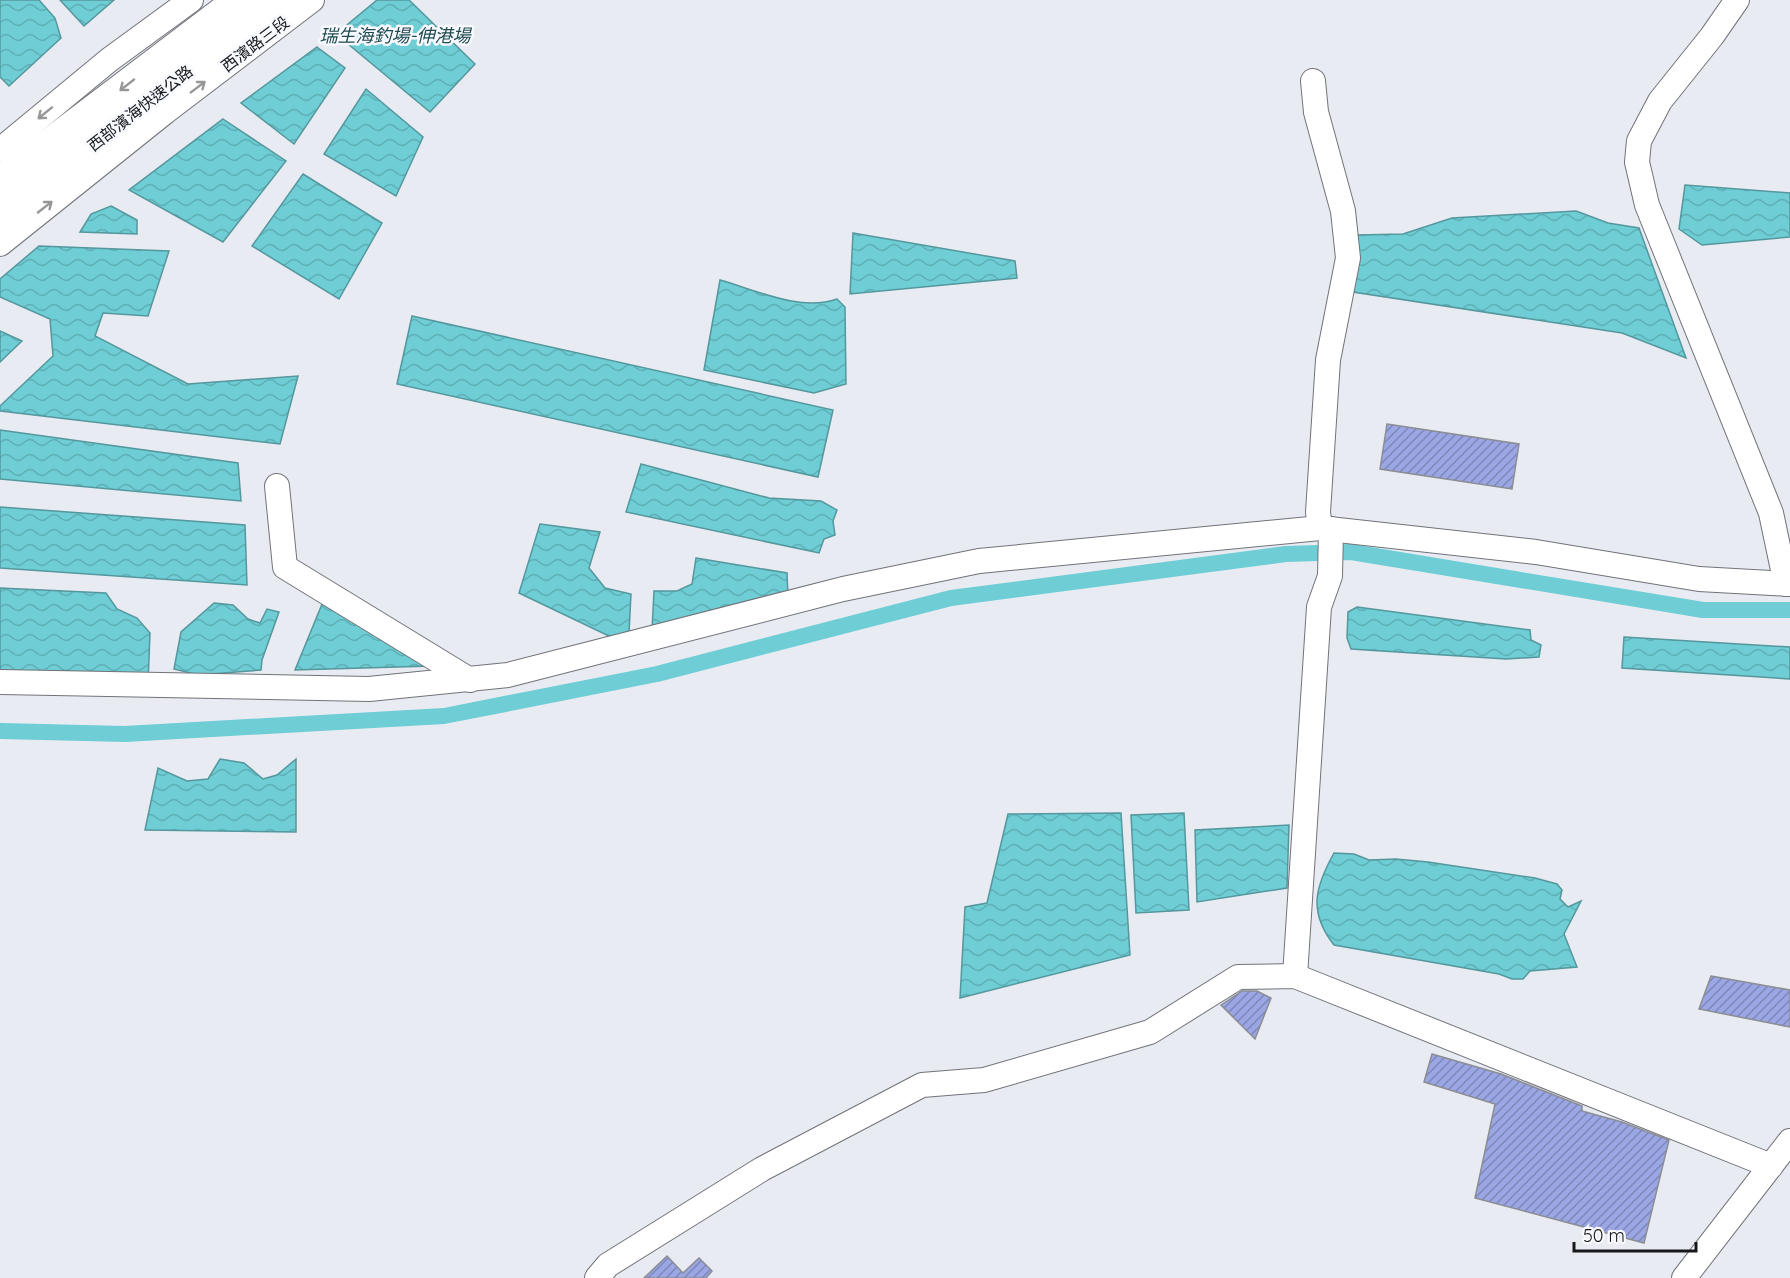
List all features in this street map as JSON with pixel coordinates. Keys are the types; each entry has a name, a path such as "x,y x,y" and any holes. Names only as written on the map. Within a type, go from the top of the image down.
{"highway":[{"name":"西部濱海快速公路","path":"0,183 241,0"},
{"name":"西部濱海快速公路","path":"0,220 136,109 284,0"}],"street":[{"path":"0,150 110,60 191,0"},
{"name":"西濱路三段","path":"0,244 165,112 312,0"},
{"path":"0,682 369,689 470,680 508,675 843,589 979,561 1326,528 1536,552 1699,579 1788,584 1771,513 1647,205 1637,162 1639,141 1660,100 1712,36 1737,0"},
{"path":"1295,976 1319,607 1330,576 1326,528 1318,512 1328,360 1348,258 1343,211 1316,112 1313,81"},
{"path":"277,486 285,567 470,680"},
{"path":"597,1278 608,1265 752,1175 922,1085 984,1080 1150,1032 1238,977 1295,976 1771,1166"},
{"path":"1684,1278 1790,1142"}],"water":[{"path":"0,0 39,0 55,18 61,38 9,86 0,77"},
{"path":"60,0 114,0 84,26"},
{"name":"瑞生海釣場-伸港場","path":"377,0 409,0 475,64 430,112 336,34"},
{"path":"317,47 345,68 294,144 241,103"},
{"path":"366,89 423,137 396,196 324,154"},
{"path":"223,119 286,161 223,242 129,190"},
{"path":"303,174 382,223 339,299 252,246"},
{"path":"1685,185 1790,193 1790,237 1702,245 1679,229"},
{"path":"111,206 137,220 137,234 80,232 91,214"},
{"path":"1576,211 1608,223 1639,228 1686,358 1622,333 1353,292 1358,235 1403,234 1452,218"},
{"path":"853,233 1015,261 1017,278 850,294"},
{"path":"39,246 169,251 148,316 103,313 95,336 188,384 298,376 280,444 0,411 0,406 53,356 50,319 0,297 0,279"},
{"path":"720,280 793,301 808,303 837,299 845,307 846,384 814,393 704,370"},
{"path":"412,316 833,410 818,477 397,384"},
{"path":"0,331 22,341 0,362"},
{"path":"0,430 238,463 241,501 0,479"},
{"path":"641,464 769,498 821,501 837,510 833,521 835,535 824,539 819,553 626,512"},
{"path":"0,507 245,525 247,585 0,568"},
{"path":"540,524 600,532 589,568 605,588 631,594 629,633 617,640 519,593"},
{"path":"696,558 787,573 788,597 652,630 654,591 677,591 692,584"},
{"path":"329,587 465,665 295,670"},
{"path":"0,588 106,593 117,609 137,618 150,633 148,684 0,681"},
{"path":"214,603 233,605 248,619 260,623 267,609 279,612 262,660 261,670 198,675 174,669 181,632"},
{"path":"1357,607 1530,630 1531,640 1541,645 1539,657 1506,659 1351,649 1347,638 1348,612"},
{"path":"1624,637 1790,647 1790,679 1622,668"},
{"path":"220,759 244,763 263,779 277,775 296,759 296,832 145,830 158,768 187,781 208,779"},
{"path":"1121,813 1130,955 960,998 965,907 987,903 1008,814"},
{"path":"1184,813 1189,910 1136,913 1131,815"},
{"path":"1289,825 1287,888 1197,902 1195,830"},
{"path":"1334,853 1354,854 1369,860 1396,859 1428,862 1535,878 1557,884 1562,890 1560,899 1568,907 1581,901 1564,934 1577,967 1530,971 1523,979 1512,979 1499,974 1334,945 1320,921 1317,899 1322,877"}],"building":[{"path":"1387,424 1519,444 1512,489 1380,469"},
{"path":"1711,976 1790,990 1790,1027 1699,1009"},
{"path":"1242,991 1257,991 1271,998 1255,1039 1221,1005"},
{"path":"1432,1054 1501,1074 1582,1106 1582,1111 1622,1122 1669,1140 1644,1243 1475,1198 1495,1104 1424,1082"},
{"path":"667,1256 683,1273 699,1258 712,1271 706,1278 644,1278"}],"waterway":[{"path":"0,731 125,734 444,716 657,674 951,598 1286,554 1351,552 1703,610 1790,610"}]}
